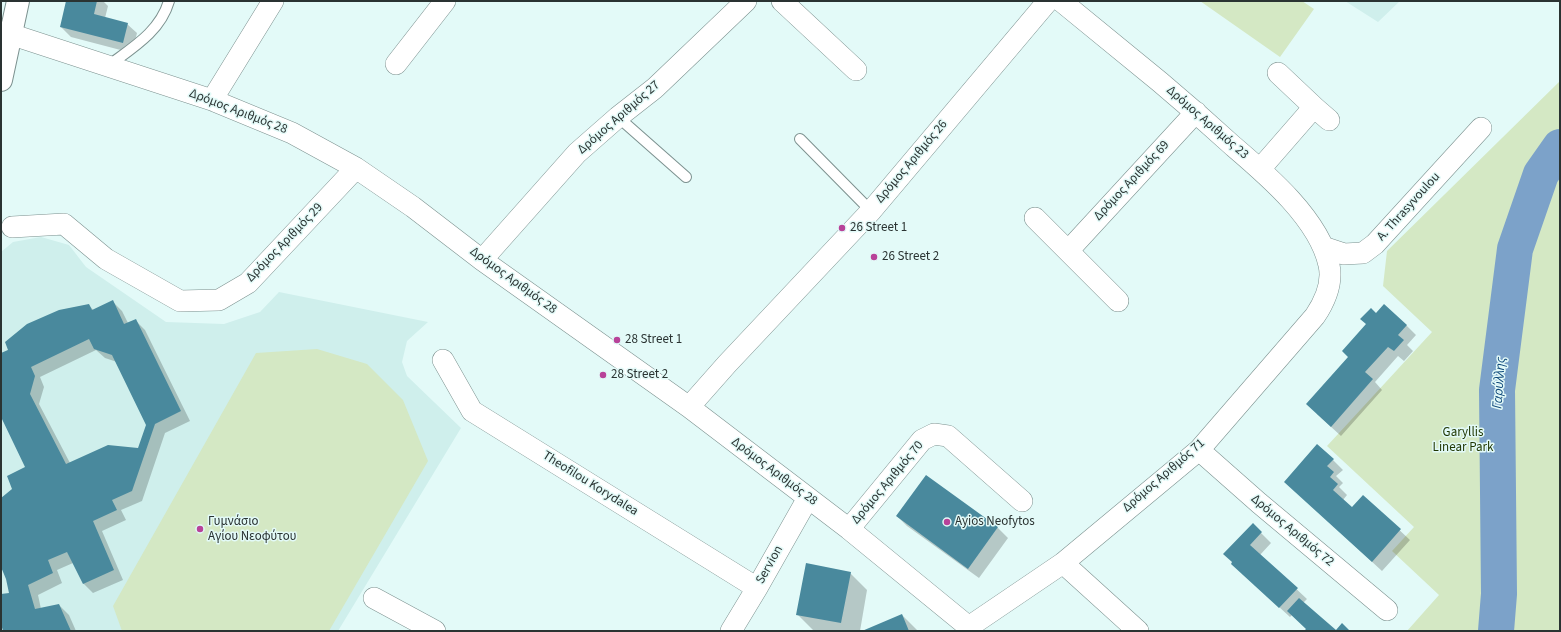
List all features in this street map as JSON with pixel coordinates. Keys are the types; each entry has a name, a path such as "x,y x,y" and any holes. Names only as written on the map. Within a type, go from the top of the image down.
{"main road":[{"path":"1,80 5,33 18,1"}],"street":[{"path":"212,100 273,1"},
{"path":"396,64 445,1"},
{"name":"Δρόμος Αριθμός 27","path":"482,260 577,153 618,116 655,88 746,1"},
{"path":"782,1 856,70"},
{"name":"Δρόμος Αριθμός 26","path":"689,407 727,364 871,211 1048,1"},
{"name":"Δρόμος Αριθμός 23","path":"1062,1 1196,112 1260,169 1303,215 1326,256"},
{"name":"Δρόμος Αριθμός 28","path":"5,33 212,100 292,133 356,168 413,207 482,260 689,407 849,529 969,629"},
{"path":"1260,169 1321,113 1278,73"},
{"name":"Δρόμος Αριθμός 69","path":"1068,251 1196,112"},
{"name":"A. Thrasyvoulou","path":"1326,256 1363,253 1375,244 1481,128"},
{"name":"Δρόμος Αριθμός 29","path":"12,227 64,224 106,259 180,301 219,300 248,283 356,168"},
{"path":"1035,218 1118,301"},
{"name":"Δρόμος Αριθμός 71","path":"969,629 976,622 1063,563 1198,450 1321,307 1327,296 1329,284 1326,256"},
{"name":"Theofilou Korydalea","path":"443,360 472,411 757,588"},
{"name":"Δρόμος Αριθμός 70","path":"849,529 922,440 934,434 948,436 1022,501"},
{"name":"Δρόμος Αριθμός 72","path":"1198,450 1387,610"},
{"name":"Servion","path":"731,631 808,498"},
{"path":"1063,563 1138,631"},
{"path":"374,598 435,631"}],"lane":[{"path":"108,66 146,39 159,22 167,8 169,1"},
{"path":"618,116 686,177"},
{"path":"800,139 871,211"}],"shaded area":[{"path":"1345,1 1400,1 1378,22"},
{"name":"Γυμνάσιο Αγίου Νεοφύτου","path":"41,237 69,245 86,267 166,322 224,324 260,312 279,292 428,322 407,341 402,362 407,376 461,428 338,631 1,631 1,252 13,242"}],"green space":[{"path":"1200,1 1302,1 1314,9 1280,57"},
{"name":"Garyllis Linear Park","path":"1560,81 1560,631 1407,631 1439,595 1392,551 1414,527 1327,446 1432,332 1383,286 1387,251"},
{"path":"317,349 367,364 403,400 428,461 329,631 122,631 113,606 256,353"}],"building":[{"path":"66,1 97,1 94,14 128,23 123,43 60,27"},
{"path":"113,300 124,324 136,319 181,411 155,424 132,491 112,500 117,510 93,521 114,570 83,584 67,552 48,560 53,573 28,585 35,609 59,604 71,631 3,631 1,624 1,594 9,593 6,579 1,567 1,498 12,489 7,476 25,467 1,417 1,353 8,350 5,342 27,324 59,310 89,304 92,310","holes":["89,339 94,349 112,355 146,425 138,448 108,445 66,464 30,394 35,376 31,367"]},
{"path":"1384,304 1407,325 1398,335 1404,340 1394,351 1388,347 1365,372 1373,379 1331,427 1306,404 1348,357 1342,351 1366,324 1360,319 1371,308 1376,313"},
{"path":"1317,444 1334,459 1327,466 1334,472 1330,477 1338,484 1333,490 1352,507 1363,495 1401,529 1372,562 1284,482"},
{"name":"Ayios Neofytos","path":"926,475 998,527 968,569 896,516"},
{"path":"1253,523 1262,532 1250,545 1298,588 1279,608 1231,564 1232,562 1223,554"},
{"path":"806,563 851,572 841,623 796,615"},
{"path":"1299,598 1336,630 1342,623 1350,631 1304,631 1306,629 1287,611"},
{"path":"902,614 909,631 862,631"}],"waterway":[{"name":"Γαρύλλης","path":"1496,631 1499,594 1497,390 1515,249 1541,174 1560,147"}],"place":[{"name":"26 Street 1","path":"842,228"},
{"name":"26 Street 2","path":"874,257"},
{"name":"28 Street 1","path":"617,340"},
{"name":"28 Street 2","path":"603,375"},
{"name":"Ayios Neofytos","path":"947,522"},
{"name":"Γυμνάσιο Αγίου Νεοφύτου","path":"200,529"}]}
